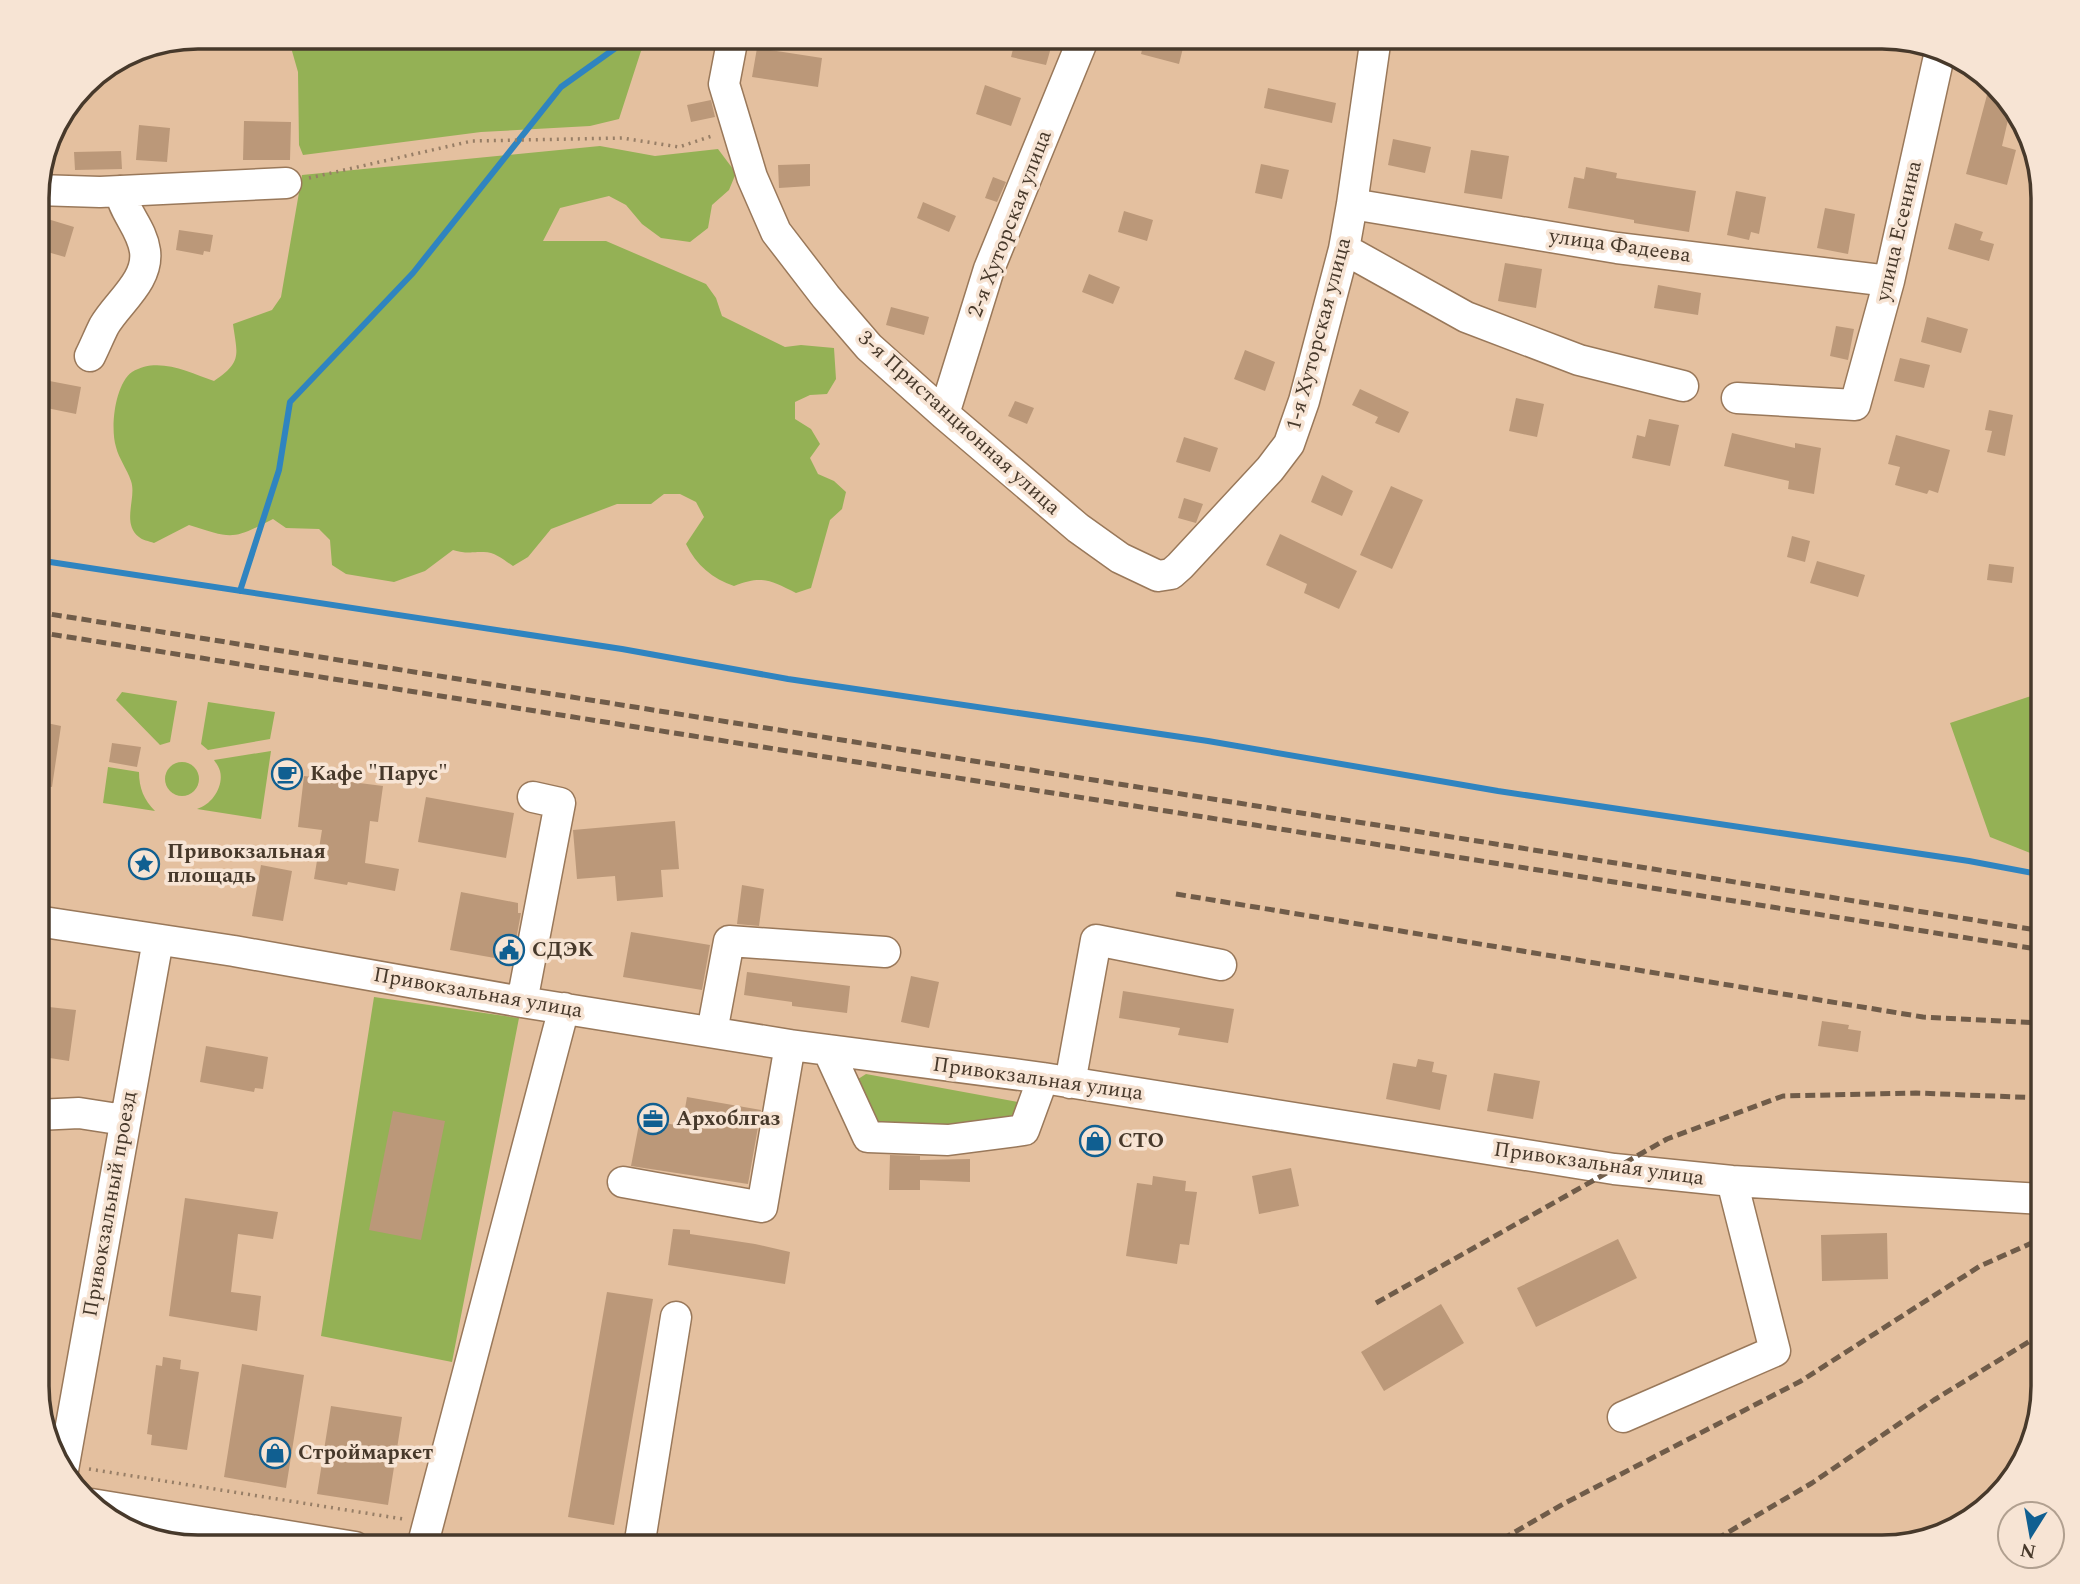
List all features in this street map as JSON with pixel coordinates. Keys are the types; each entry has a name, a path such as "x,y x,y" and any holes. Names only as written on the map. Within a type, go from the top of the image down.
{"street":[{"name":"3-я Пристанционная улица","path":"731,49 724,84 752,177 776,232 826,297 869,347 1078,528 1120,558 1158,576"},
{"name":"2-я Хуторская улица","path":"944,414 989,269 1079,49"},
{"name":"1-я Хуторская улица","path":"1158,576 1171,574 1180,566 1270,469 1289,444 1304,401 1344,249 1374,49"},
{"name":"улица Есенина","path":"1737,398 1855,405 1889,281 1938,60"},
{"path":"49,190 120,191 286,183"},
{"path":"90,356 105,324 134,286 143,268 146,254 139,230 123,206 120,191"},
{"name":"улица Фадеева","path":"1352,204 1617,248 1889,281"},
{"path":"1344,249 1466,317 1579,360 1684,386"},
{"path":"523,1002 560,803 533,797"},
{"name":"Привокзальная улица","path":"49,923 234,951 523,1002 790,1045 1056,1081 1614,1169 1732,1181 2031,1198"},
{"name":"Привокзальный проезд","path":"66,1455 158,940"},
{"path":"828,1050 868,1137 948,1140 1024,1130 1056,1081 1096,940 1220,965"},
{"path":"712,1032 729,941 885,952"},
{"path":"425,1535 564,1008"},
{"path":"623,1182 762,1207 776,1071 790,1045"},
{"path":"49,1114 79,1113 124,1120"},
{"path":"1623,1417 1775,1351 1732,1181"},
{"path":"641,1535 676,1317"},
{"path":"116,1510 214,1535"}],"path":[{"path":"286,183 472,141 622,138 679,147 736,128"},
{"path":"74,1468 402,1519"}],"green space":[{"path":"643,49 619,119 590,126 481,132 303,155 299,145 298,72 292,51"},
{"path":"600,146 655,156 718,149 736,173 729,190 712,205 708,228 690,242 661,238 642,224 626,205 609,196 560,208 543,241 606,241 706,284 716,298 722,316 785,347 801,345 834,348 836,379 827,394 810,395 795,402 795,419 811,429 820,444 810,458 818,474 834,481 846,492 842,509 830,520 811,588 796,593 766,580 734,586 712,575 700,565 686,544 704,517 696,502 680,494 664,494 651,504 617,504 551,529 528,557 513,566 491,553 453,550 425,571 394,582 346,574 332,565 330,540 319,529 286,528 273,519 249,531 232,535 189,525 154,543 140,538 134,531 130,518 131,481 114,439 115,407 121,386 132,372 152,365 173,367 214,381 230,368 236,357 233,324 272,310 281,297 302,175"},
{"path":"122,692 177,701 170,742 160,745 116,700"},
{"path":"2031,696 2031,853 1990,837 1950,723"},
{"path":"208,702 275,712 270,739 208,750 201,744"},
{"path":"271,751 261,819 197,809 212,799 218,789 221,777 214,760"},
{"path":"182,762 194,767 199,779 194,791 182,796 170,791 165,779 170,767"},
{"path":"108,767 139,772 143,793 155,811 103,803"},
{"path":"374,997 519,1018 452,1362 321,1336"},
{"path":"866,1074 1023,1103 1007,1127 873,1123 855,1081"}],"building":[{"path":"757,49 822,58 818,87 752,77"},
{"path":"1013,49 1051,49 1046,65 1011,57"},
{"path":"1142,49 1183,49 1179,64 1141,54"},
{"path":"985,85 1021,98 1011,126 976,114"},
{"path":"1268,88 1336,103 1332,123 1264,108"},
{"path":"1987,95 1990,96 2008,119 2002,146 2016,150 2007,185 1966,174"},
{"path":"711,100 715,117 691,122 687,105"},
{"path":"244,121 291,122 290,160 243,160"},
{"path":"139,125 170,128 167,162 136,160"},
{"path":"1393,139 1431,147 1425,173 1388,165"},
{"path":"1471,150 1509,156 1502,199 1464,193"},
{"path":"121,151 122,169 75,170 74,152"},
{"path":"810,164 810,186 779,188 778,165"},
{"path":"1261,164 1289,170 1282,199 1255,193"},
{"path":"1586,167 1617,173 1616,178 1696,191 1689,232 1568,208 1574,177 1584,179"},
{"path":"993,177 1006,182 997,202 985,198"},
{"path":"1736,191 1766,197 1759,234 1751,232 1749,240 1727,235"},
{"path":"923,202 956,216 949,232 917,218"},
{"path":"1825,208 1855,214 1848,254 1817,248"},
{"path":"1124,211 1153,220 1147,241 1118,232"},
{"path":"49,219 74,227 65,257 49,252"},
{"path":"1955,223 1983,232 1980,240 1994,244 1989,261 1948,249"},
{"path":"179,230 213,235 210,252 204,251 203,255 176,250"},
{"path":"1505,263 1542,269 1536,308 1498,301"},
{"path":"1089,274 1120,287 1113,304 1082,292"},
{"path":"1658,285 1701,293 1698,315 1654,308"},
{"path":"891,307 929,317 924,335 886,325"},
{"path":"1927,317 1968,329 1961,353 1921,342"},
{"path":"1836,326 1854,329 1848,360 1830,356"},
{"path":"1245,350 1275,362 1265,391 1234,379"},
{"path":"1900,358 1930,365 1924,388 1894,381"},
{"path":"49,381 81,387 76,414 49,408"},
{"path":"1360,389 1409,412 1399,433 1375,423 1378,417 1352,405"},
{"path":"1516,398 1544,404 1537,437 1509,431"},
{"path":"1015,401 1034,408 1027,424 1008,416"},
{"path":"1989,410 2013,415 2005,456 1987,452 1992,431 1985,430"},
{"path":"1649,419 1679,425 1670,466 1632,458 1637,435 1645,437"},
{"path":"1732,433 1795,448 1795,443 1821,448 1814,494 1788,489 1789,481 1724,466"},
{"path":"1896,435 1950,450 1938,493 1929,490 1927,494 1895,485 1900,467 1888,464"},
{"path":"1184,437 1218,448 1210,472 1176,462"},
{"path":"1322,475 1353,491 1342,516 1311,502"},
{"path":"1391,486 1423,500 1392,569 1360,555"},
{"path":"1184,498 1203,504 1196,523 1178,518"},
{"path":"1280,534 1357,571 1339,609 1304,593 1307,584 1266,565"},
{"path":"1792,536 1810,541 1805,562 1787,557"},
{"path":"1817,561 1865,575 1858,597 1810,583"},
{"path":"1989,564 2014,567 2012,583 1987,580"},
{"path":"49,724 61,726 52,787 49,787"},
{"path":"112,743 141,747 137,767 109,762"},
{"name":"Кафе \"Парус\"","path":"278,762 299,765 296,786 275,783"},
{"path":"304,776 383,786 378,822 370,821 365,863 399,869 395,891 314,879 322,830 298,827"},
{"path":"426,797 514,813 506,858 418,842"},
{"path":"675,821 679,869 661,870 663,897 617,901 615,876 577,879 573,830"},
{"path":"261,865 292,871 283,921 252,916"},
{"path":"742,885 764,889 759,926 737,924"},
{"path":"461,892 518,903 518,913 521,913 512,961 450,950"},
{"path":"631,932 710,945 702,990 623,977"},
{"path":"747,972 850,986 847,1013 792,1006 792,1002 744,995"},
{"path":"911,976 939,982 929,1028 901,1022"},
{"path":"1123,991 1234,1009 1228,1043 1178,1035 1180,1028 1119,1018"},
{"path":"49,1007 76,1010 69,1061 49,1058"},
{"path":"1822,1021 1849,1025 1848,1029 1861,1031 1858,1052 1818,1046"},
{"path":"206,1046 268,1057 263,1089 255,1088 254,1092 200,1082"},
{"path":"1418,1059 1434,1062 1432,1072 1447,1075 1440,1110 1386,1099 1393,1063 1416,1067"},
{"path":"1494,1073 1540,1081 1533,1119 1487,1111"},
{"path":"687,1097 761,1110 748,1184 631,1166 640,1119 682,1126"},
{"path":"393,1111 445,1121 421,1240 369,1230"},
{"path":"890,1155 920,1156 920,1160 970,1159 970,1182 920,1180 920,1190 889,1190"},
{"path":"1291,1168 1299,1206 1259,1214 1252,1176"},
{"path":"1153,1176 1186,1181 1185,1191 1197,1192 1189,1245 1180,1244 1177,1264 1126,1256 1137,1183 1152,1185"},
{"path":"185,1198 278,1212 273,1239 238,1234 231,1292 261,1296 257,1331 169,1316"},
{"path":"673,1229 690,1230 690,1234 790,1252 785,1284 668,1265"},
{"path":"1887,1233 1888,1279 1822,1281 1821,1235"},
{"path":"1618,1239 1637,1278 1536,1327 1517,1288"},
{"path":"607,1292 653,1299 614,1525 568,1517"},
{"path":"1441,1304 1464,1343 1384,1391 1361,1352"},
{"path":"163,1357 181,1360 180,1369 199,1372 187,1450 151,1445 152,1435 147,1434 156,1365 162,1366"},
{"path":"242,1364 304,1375 286,1488 224,1477"},
{"path":"331,1406 402,1417 388,1505 317,1494"}],"waterway":[{"path":"240,591 279,470 290,402 413,273 561,87 614,49"},
{"path":"49,562 622,649 788,679 1208,741 1498,791 1969,861 2031,873"}],"railway":[{"path":"49,614 2031,929"},
{"path":"49,634 2031,948"},
{"path":"1176,894 1923,1017 2031,1022"},
{"path":"1376,1303 1667,1139 1783,1096 1916,1093 2031,1098"},
{"path":"1510,1535 1565,1503 1801,1381 1980,1266 2031,1243"},
{"path":"1723,1535 1812,1483 1934,1400 2031,1340"}],"place":[{"name":"Кафе \"Парус\"","path":"287,774"},
{"name":"Привокзальная площадь","path":"144,864"},
{"name":"СДЭК","path":"509,950"},
{"name":"Архоблгаз","path":"653,1119"},
{"name":"СТО","path":"1095,1141"},
{"name":"Строймаркет","path":"275,1453"}]}
